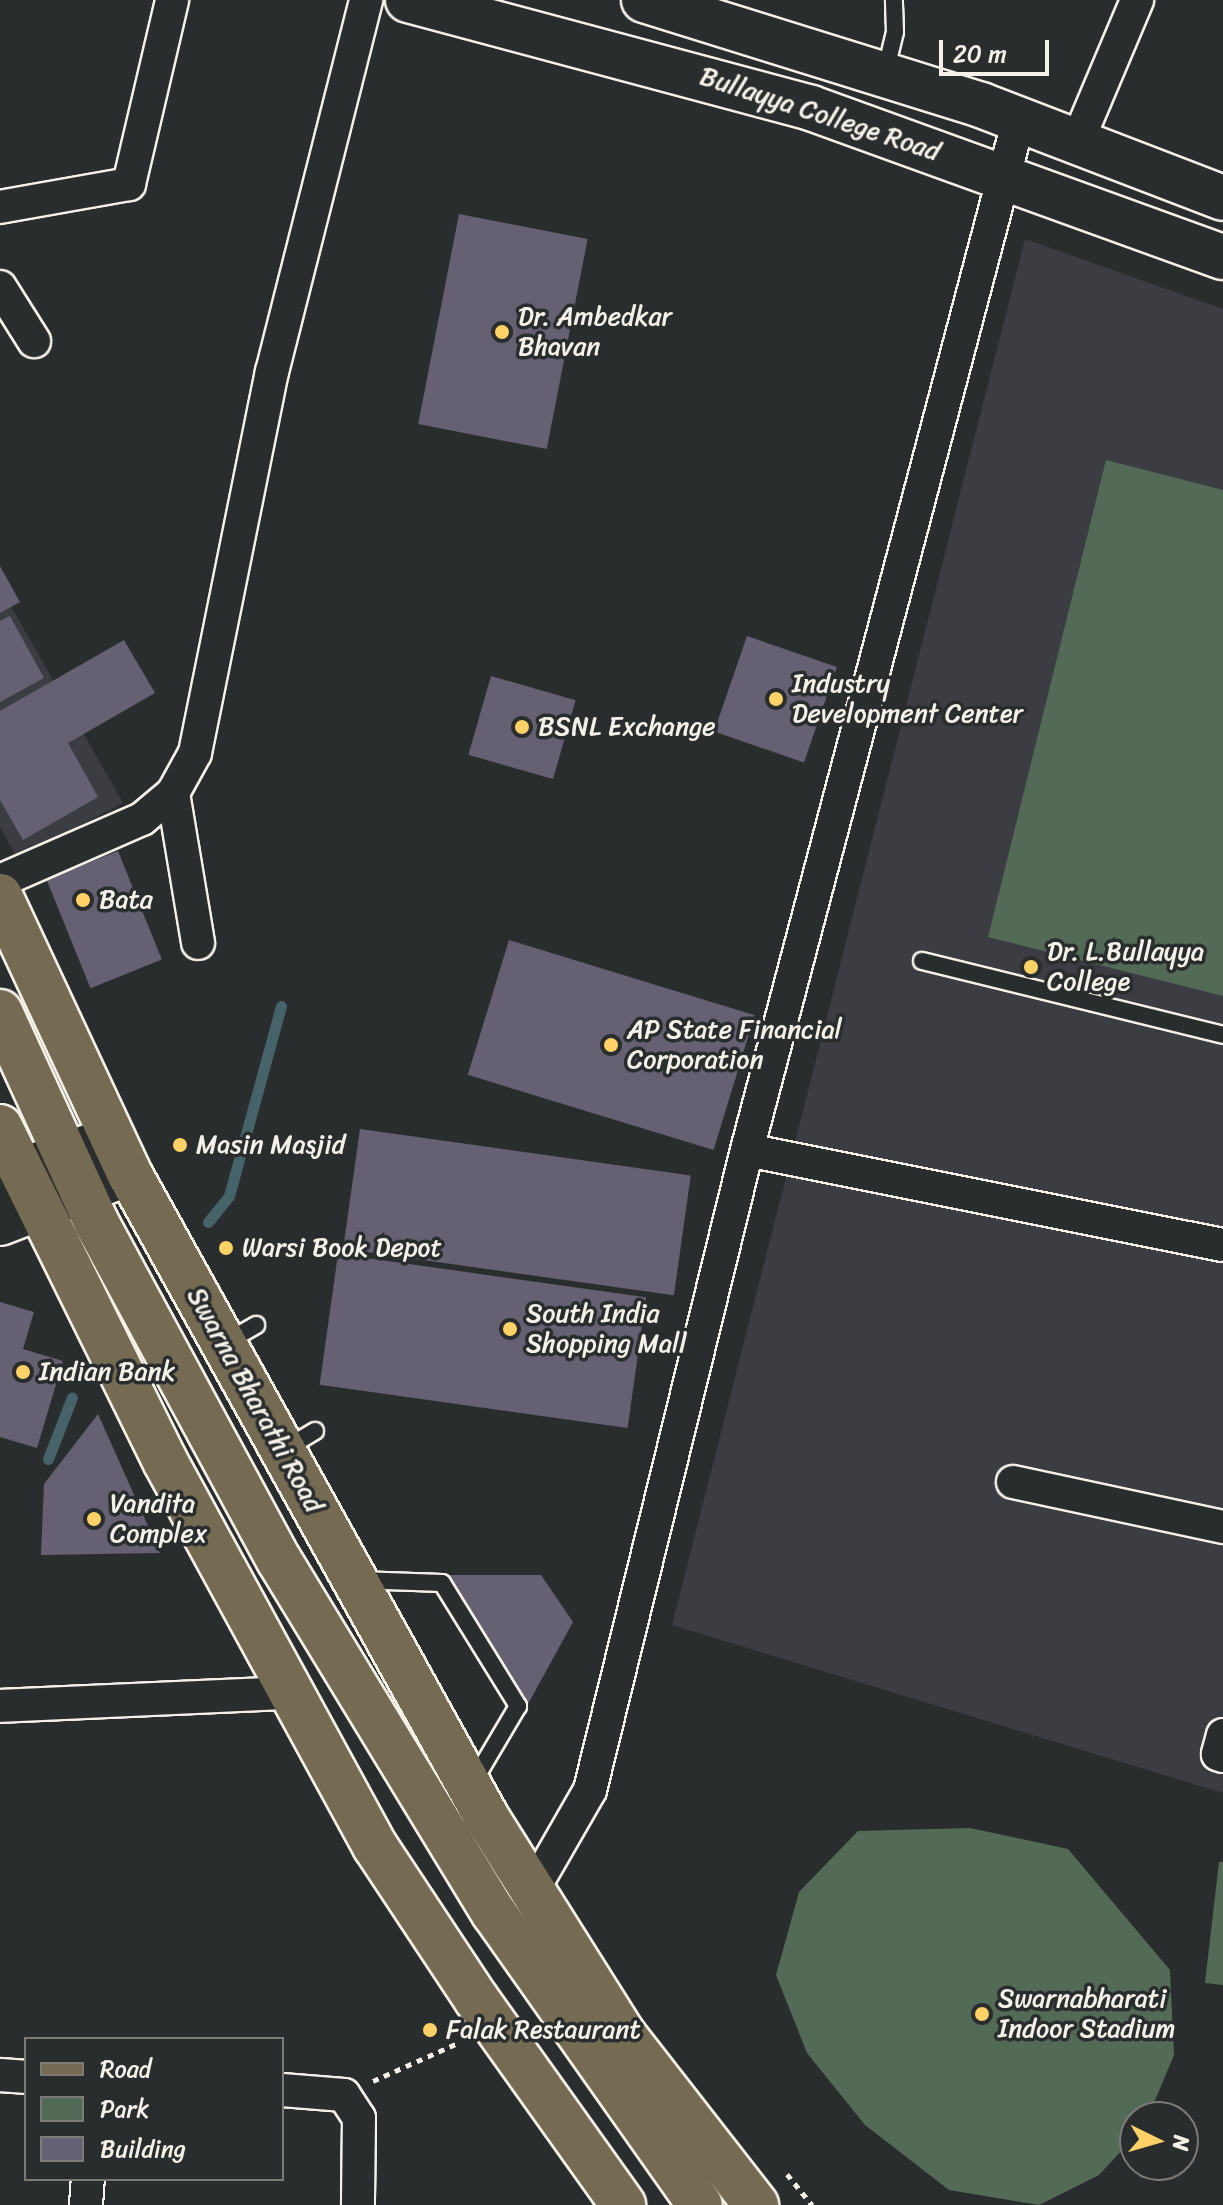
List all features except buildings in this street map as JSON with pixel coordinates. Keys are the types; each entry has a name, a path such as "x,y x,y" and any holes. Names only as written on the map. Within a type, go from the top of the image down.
{"main road":[{"name":"Bullayya College Road","path":"408,0 703,76 1004,176 1223,257"},
{"path":"644,0 1019,119 1223,198"},
{"name":"Swarna Bharathi Road","path":"0,896 120,1156 240,1334 299,1441 357,1580 470,1787 623,2034 756,2205"},
{"path":"0,1012 73,1173 279,1560 494,1913 700,2205"},
{"path":"0,1127 15,1196 375,1846 623,2205"},
{"path":"15,1196 120,1156"},
{"path":"440,1944 532,1891"}],"street":[{"path":"0,207 129,184 172,0"},
{"path":"0,881 142,819 173,793 195,753 272,372 366,0"},
{"path":"1078,140 1137,0"},
{"path":"532,1891 590,1790 747,1150 1019,119"},
{"path":"0,287 34,341"},
{"path":"173,793 198,943"},
{"path":"747,1150 1223,1245"},
{"path":"1013,1482 1223,1527"},
{"path":"0,1706 290,1693"},
{"path":"1223,1735 1218,1754 1223,1756"},
{"path":"0,2075 24,2077"},
{"path":"284,2090 344,2095 359,2118 358,2205"},
{"path":"86,2205 88,2181"}],"lane":[{"path":"885,74 895,32 894,0"},
{"path":"922,961 1223,1035"},
{"path":"357,1580 442,1583 518,1706 470,1787"}],"path":[{"path":"344,2095 471,2038"}],"shaded area":[{"name":"Dr. L.Bullayya College","path":"1025,239 1223,309 1223,1793 672,1625"},
{"path":"0,587 123,803 17,858 0,827"}],"green space":[{"path":"1106,460 1223,490 1223,996 988,937"},
{"name":"Swarnabharati Indoor Stadium","path":"970,1828 1068,1849 1170,1970 1174,2055 1155,2101 1119,2101 1119,2153 1099,2175 1039,2205 949,2190 865,2125 807,2053 776,1975 799,1892 858,1831"},
{"path":"1219,1862 1223,1862 1223,1985 1205,1983"}],"waterway":[{"path":"208,1222 229,1196 281,1006"},
{"path":"48,1459 72,1397"}],"place":[{"name":"Dr. Ambedkar Bhavan","path":"502,332"},
{"name":"Industry Development Center","path":"776,699"},
{"name":"BSNL Exchange","path":"522,727"},
{"name":"Bata","path":"83,900"},
{"name":"Dr. L.Bullayya College","path":"1031,967"},
{"name":"AP State Financial Corporation","path":"611,1045"},
{"name":"Masin Masjid","path":"180,1145"},
{"name":"Warsi Book Depot","path":"226,1248"},
{"name":"South India Shopping Mall","path":"510,1329"},
{"name":"Indian Bank","path":"23,1372"},
{"name":"Vandita Complex","path":"94,1519"},
{"name":"Swarnabharati Indoor Stadium","path":"982,2014"},
{"name":"Falak Restaurant","path":"430,2030"}]}
